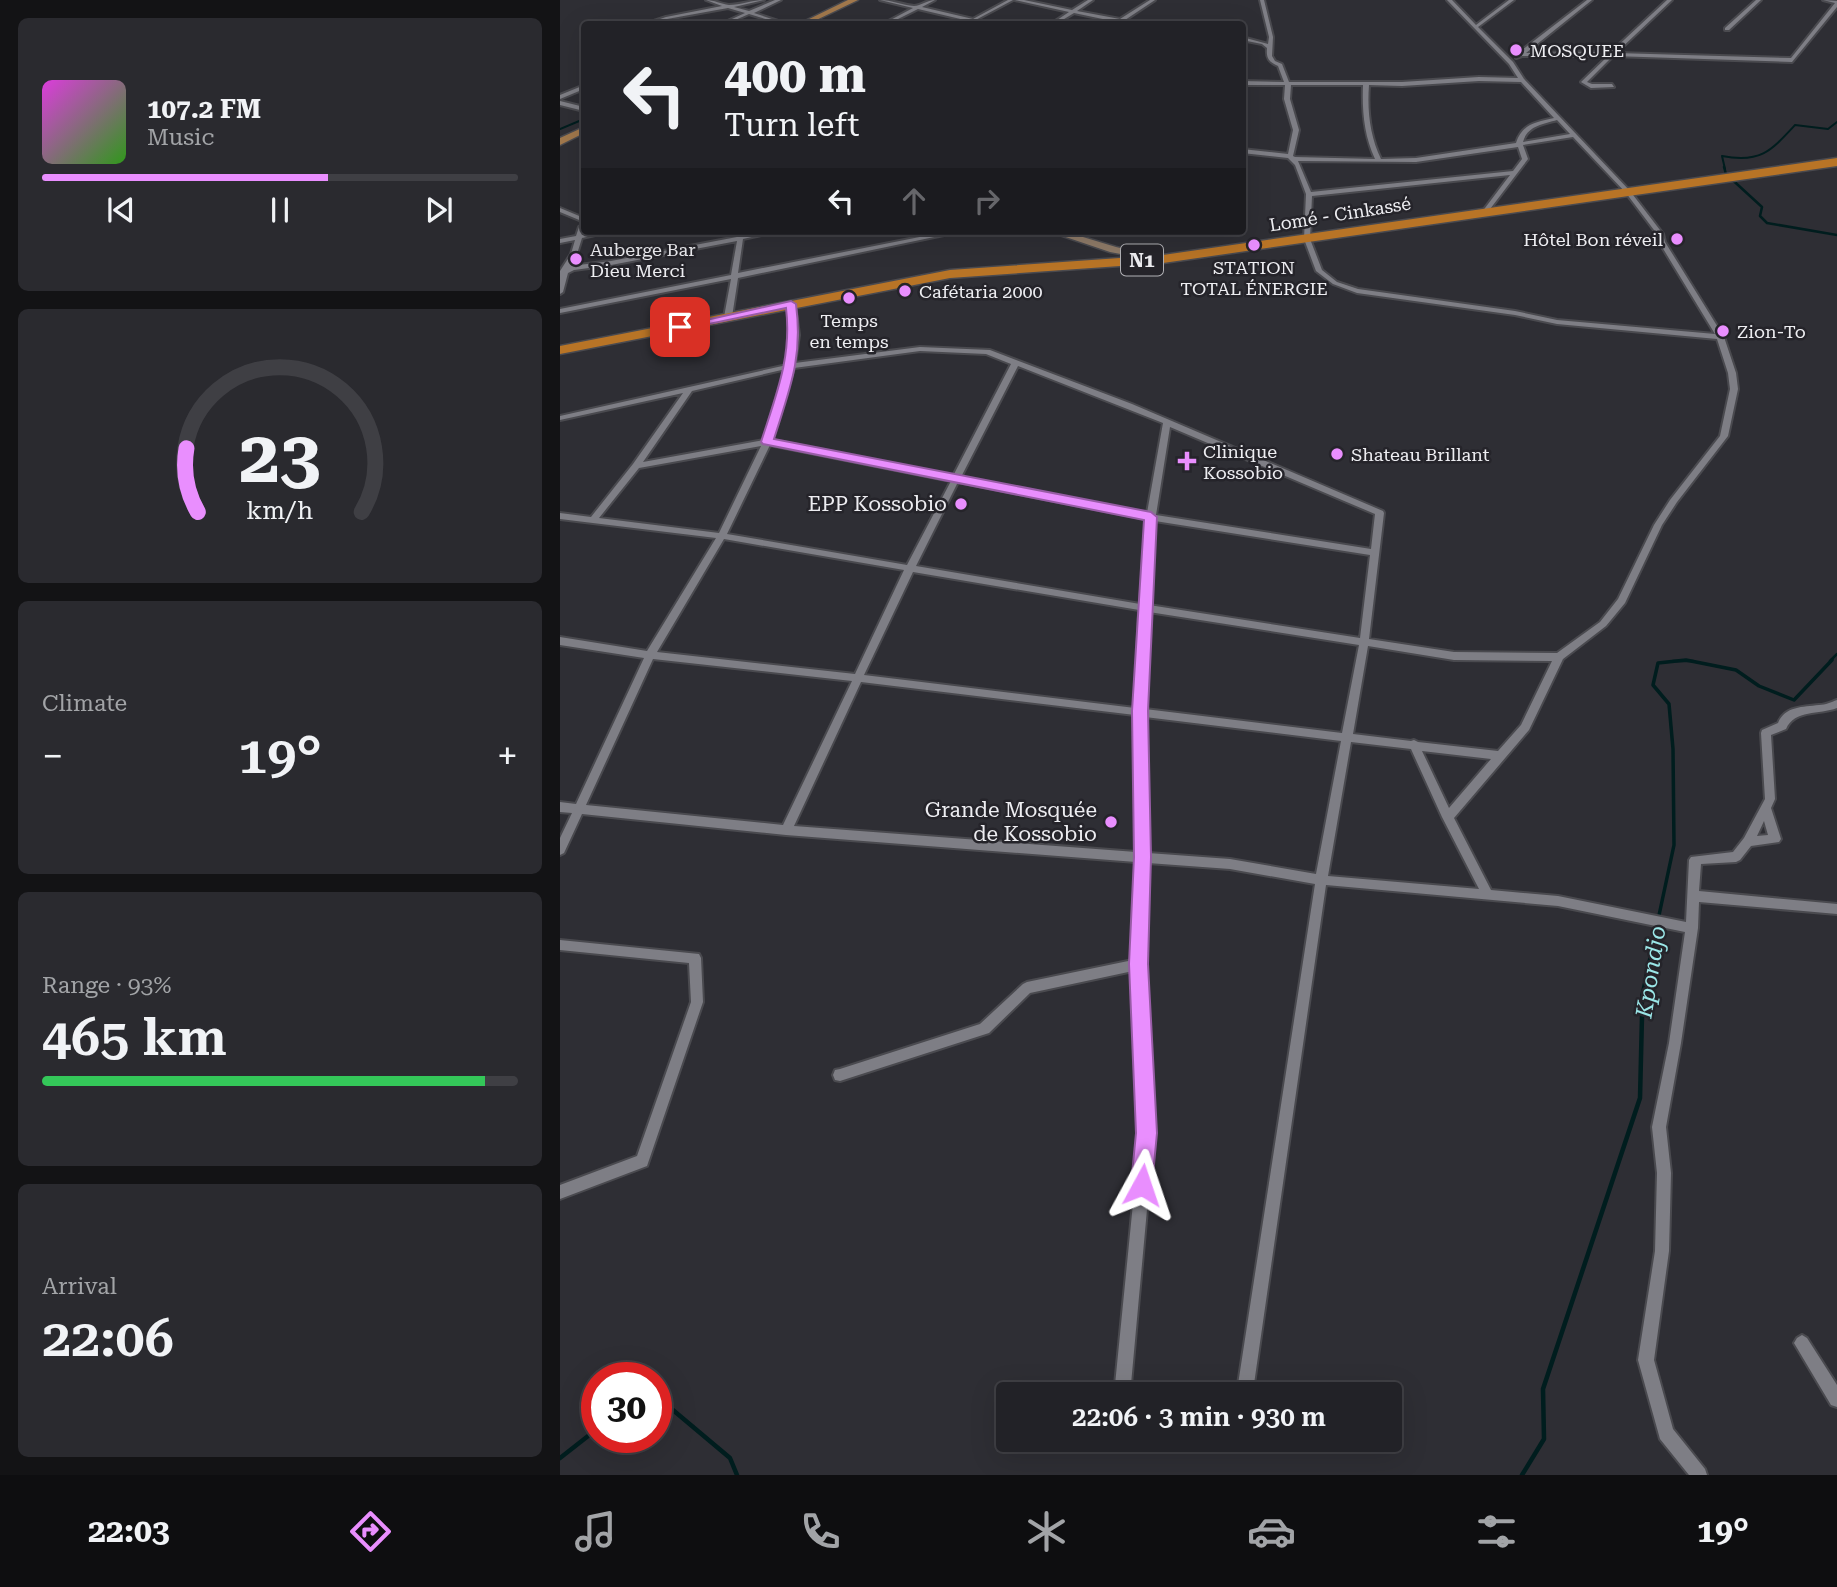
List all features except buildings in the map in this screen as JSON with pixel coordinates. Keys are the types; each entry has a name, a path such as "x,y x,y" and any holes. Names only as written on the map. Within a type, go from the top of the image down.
{"highway":[{"name":"Lomé - Cinkassé","path":"560,350 968,271 1163,259 1837,162"}],"main road":[{"path":"809,21 854,0"},
{"path":"560,142 581,132"}],"street":[{"path":"708,0 775,21"},
{"path":"661,21 762,0"},
{"path":"730,21 779,0"},
{"path":"882,0 973,20 1014,0 1126,21"},
{"path":"892,21 933,0"},
{"path":"1058,21 1091,0"},
{"path":"1122,20 1153,0"},
{"path":"1262,0 1271,35 1269,56 1273,62 1280,65 1288,85 1287,99 1296,130 1291,158"},
{"path":"1448,817 1525,727 1559,657 1602,624 1622,601 1658,526 1674,500 1724,436 1734,389 1732,373 1720,337 1662,242 1660,234 1628,192 1522,80 1511,63 1478,26 1450,0"},
{"path":"1478,26 1512,0"},
{"path":"1511,63 1590,0"},
{"path":"1612,86 1591,86 1584,82 1670,0"},
{"path":"1727,29 1759,0"},
{"path":"1519,55 1612,54 1792,60 1837,3 1825,0"},
{"path":"1254,40 1271,35"},
{"path":"1246,39 1270,48"},
{"path":"1246,83 1288,85 1522,80"},
{"path":"1366,83 1364,107 1370,144 1379,161"},
{"path":"560,97 581,88"},
{"path":"560,103 581,108"},
{"path":"1486,212 1525,159 1518,145 1520,136 1531,126 1559,118"},
{"path":"1246,152 1291,158 1379,161 1416,159 1574,135"},
{"path":"1291,158 1298,164 1309,194 1307,239 1319,271 1335,283 1357,291 1557,321 1720,337"},
{"path":"1309,194 1513,173"},
{"path":"560,210 581,222"},
{"path":"560,240 581,226"},
{"path":"560,292 563,272 581,232"},
{"path":"560,240 589,235"},
{"path":"563,272 736,235"},
{"path":"728,317 741,235"},
{"path":"560,311 940,235"},
{"path":"1081,235 1133,254 1163,259"},
{"path":"560,850 650,655 722,536 768,442 791,366 795,335 791,304"},
{"path":"560,418 791,366 919,349 987,352 1167,423 1380,513 1364,642 1321,880 1246,1382"},
{"path":"786,830 910,568 1015,364"},
{"path":"594,519 636,466 688,391"},
{"path":"1123,1382 1147,1133 1139,964 1142,857 1140,711 1144,608 1151,517 1167,423"},
{"path":"636,466 768,442 1151,517 1375,553"},
{"path":"560,516 722,536 1144,608 1454,656 1559,657"},
{"path":"560,641 650,655 1501,755"},
{"path":"1699,1475 1666,1433 1646,1360 1662,1251 1664,1173 1659,1127 1675,1043 1695,860 1736,857 1766,809 1770,799 1766,733 1782,726 1785,718 1800,710 1824,709 1837,704"},
{"path":"1414,744 1488,895"},
{"path":"560,807 786,830 1230,864 1321,880 1558,901 1687,927"},
{"path":"1748,841 1775,839 1766,809"},
{"path":"1693,896 1837,909"},
{"path":"560,945 695,957 697,1002 642,1161 560,1192"},
{"path":"840,1074 985,1029 1027,988 1139,964"},
{"path":"1802,1343 1837,1399"}],"waterway":[{"path":"560,129 581,120"},
{"name":"Kpondjo","path":"1725,169 1722,156 1746,158 1763,153 1771,149 1795,125 1828,129 1837,122"},
{"name":"Kpondjo","path":"1724,167 1726,174 1762,207 1760,216 1767,223 1837,235"},
{"name":"Kpondjo","path":"1830,661 1837,654"},
{"name":"Kpondjo","path":"1691,661 1736,670 1759,686 1794,700 1832,660"},
{"name":"Kpondjo","path":"1642,1016 1642,995 1674,845 1673,749 1669,704 1653,685 1658,663 1677,661"},
{"name":"Kpondjo","path":"1677,661 1691,661"},
{"name":"Kpondjo","path":"1677,661 1691,661"},
{"name":"Kpondjo","path":"1522,1475 1544,1439 1543,1389 1640,1098 1642,1016"},
{"name":"Kpondjo","path":"672,1409 730,1458 737,1475"},
{"name":"Kpondjo","path":"560,1458 581,1442"}],"place":[{"name":"MOSQUEE","path":"1516,50"},
{"name":"Hôtel Bon réveil","path":"1677,239"},
{"name":"STATION TOTAL ÉNERGIE","path":"1254,245"},
{"name":"Auberge Bar Dieu Merci","path":"576,259"},
{"name":"Cafétaria 2000","path":"905,291"},
{"name":"Temps en temps","path":"849,298"},
{"name":"Zion-To","path":"1723,331"},
{"name":"Shateau Brillant","path":"1337,454"},
{"name":"Clinique Kossobio","path":"1187,461"},
{"name":"EPP Kossobio","path":"961,504"},
{"name":"Grande Mosquée de Kossobio","path":"1111,822"}],"route":[{"path":"680,327 791,304 795,335 791,366 768,442 1151,517 1140,711 1142,857 1139,964 1147,1133 1142,1185"}]}
